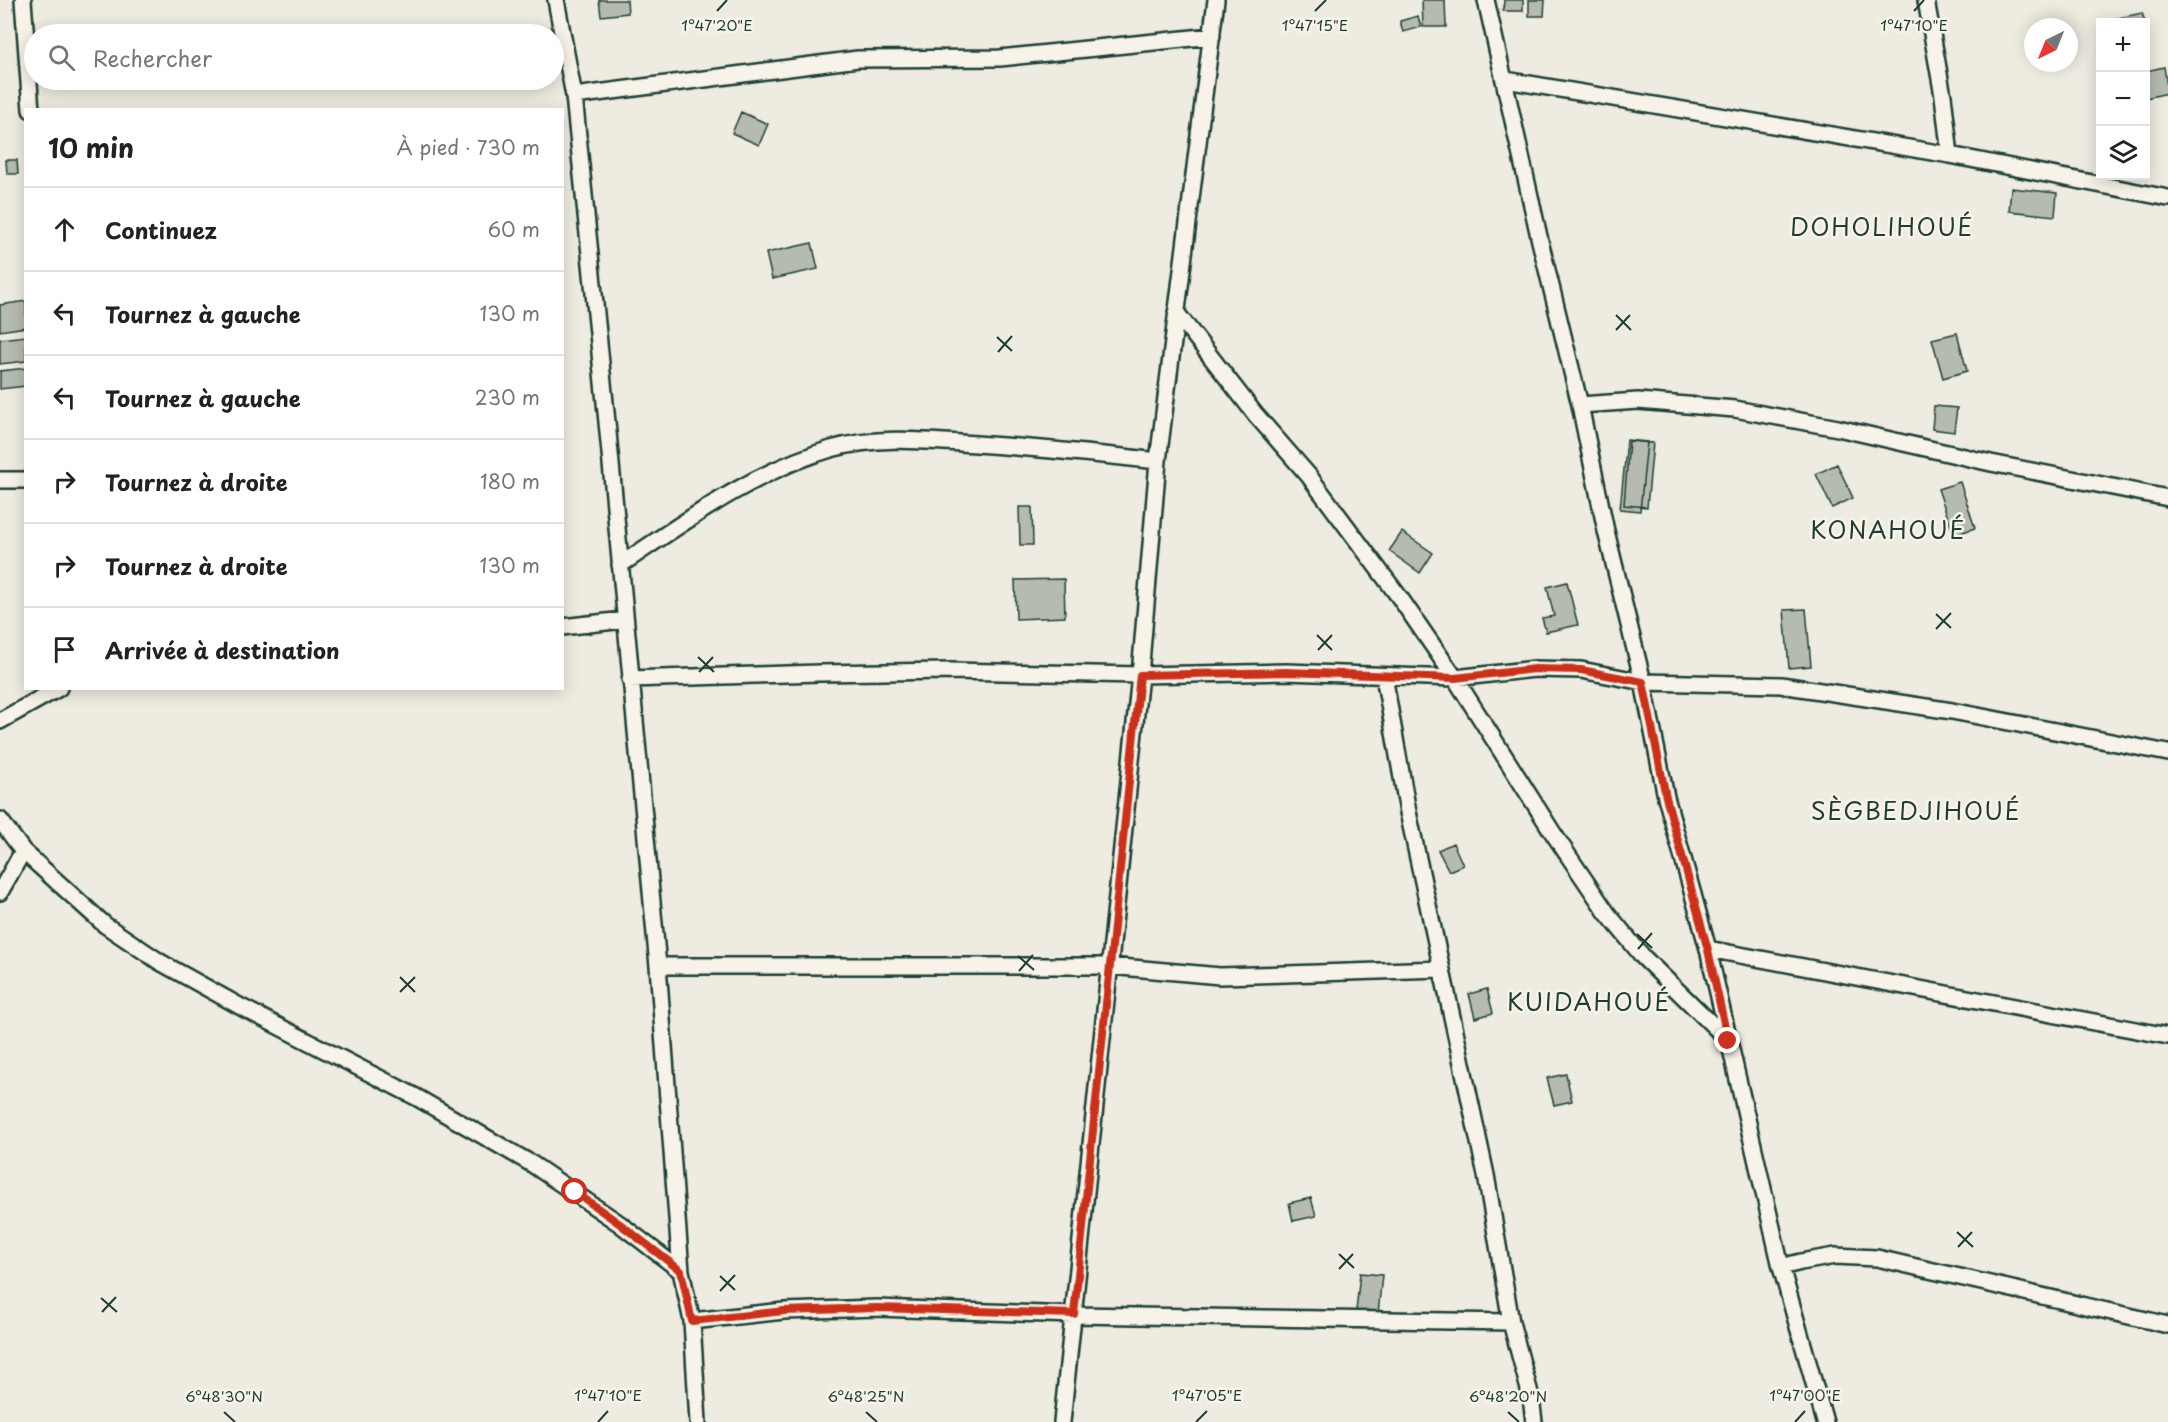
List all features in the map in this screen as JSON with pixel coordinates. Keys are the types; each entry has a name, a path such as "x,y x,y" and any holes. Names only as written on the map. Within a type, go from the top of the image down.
{"street":[{"path":"23,0 25,24"},
{"path":"556,0 560,24"},
{"path":"1062,1422 1140,675 1158,462 1216,0"},
{"path":"1486,0 1506,80 1540,241 1580,405 1606,531 1643,682 1666,797 1708,950 1781,1267 1825,1422"},
{"path":"1926,0 1950,155"},
{"path":"574,96 858,59 1000,58 1212,36"},
{"path":"564,43 574,96 620,565 658,966 681,1271 692,1321 698,1422"},
{"path":"1506,80 1950,155 2168,198"},
{"path":"30,90 31,108"},
{"path":"1176,312 1255,414 1309,476 1400,598 1455,678 1553,833 1607,913 1644,957 1728,1041"},
{"path":"1580,405 1638,401 1735,409 1838,428 1990,463 2168,498"},
{"path":"620,565 697,514 778,468 832,448 892,439 1044,449 1158,462"},
{"path":"0,480 24,480"},
{"path":"564,627 624,620"},
{"path":"630,679 950,671 1140,675 1286,672 1455,678 1535,669 1581,670 1643,682 1782,685 1952,711 2168,753"},
{"path":"1384,676 1408,812 1486,1175 1511,1322 1531,1397 1534,1422"},
{"path":"0,721 55,690"},
{"path":"0,820 6,837 105,925 160,962 243,1008 416,1097 532,1164 620,1224 681,1271"},
{"path":"0,892 23,851"},
{"path":"1708,950 2168,1036"},
{"path":"658,966 1110,966 1220,976 1441,969"},
{"path":"1781,1267 1835,1256 1877,1258 2168,1325"},
{"path":"692,1321 784,1311 877,1308 1511,1322"}],"building":[{"path":"599,0 627,0 628,13 601,16"},
{"path":"1422,0 1445,0 1446,27 1423,27"},
{"path":"1504,0 1523,0 1523,11 1503,11"},
{"path":"1529,0 1545,0 1544,16 1529,16"},
{"path":"2142,13 2144,18 2118,18"},
{"path":"1418,16 1421,27 1403,32 1400,21"},
{"path":"2164,67 2168,93 2150,97 2150,70"},
{"path":"741,112 768,124 759,145 732,133"},
{"path":"6,160 17,160 18,174 7,174"},
{"path":"2011,188 2057,193 2055,216 2009,211"},
{"path":"812,243 818,269 772,279 766,253"},
{"path":"24,301 24,327 0,331 0,305"},
{"path":"1957,333 1967,371 1943,378 1932,339"},
{"path":"24,336 24,361 0,364 0,339"},
{"path":"24,368 24,386 0,389 0,371"},
{"path":"1934,406 1957,408 1954,432 1932,429"},
{"path":"1627,440 1647,442 1640,511 1620,509"},
{"path":"1629,441 1653,443 1647,507 1624,505"},
{"path":"1837,464 1853,498 1832,508 1816,474"},
{"path":"1960,482 1975,528 1954,535 1938,489"},
{"path":"1019,507 1032,507 1033,545 1020,545"},
{"path":"1402,532 1433,553 1420,573 1389,551"},
{"path":"1064,579 1065,617 1016,619 1015,580"},
{"path":"1567,582 1578,625 1546,632 1542,618 1554,616 1547,587"},
{"path":"1806,609 1811,666 1789,668 1784,610"},
{"path":"1453,843 1463,865 1449,871 1438,850"},
{"path":"1487,989 1493,1013 1475,1018 1469,994"},
{"path":"1566,1074 1572,1101 1554,1105 1547,1078"},
{"path":"1311,1198 1316,1216 1293,1221 1289,1203"},
{"path":"1360,1273 1382,1275 1378,1314 1356,1311"}],"district":[{"name":"DOHOLIHOUÉ","path":"1882,226"},
{"name":"KONAHOUÉ","path":"1888,529"},
{"name":"SÈGBEDJIHOUÉ","path":"1916,810"},
{"name":"KUIDAHOUÉ","path":"1589,1001"}],"route":[{"path":"575,1192 681,1271 692,1321 784,1311 877,1308 1074,1314 1140,675 1286,672 1455,678 1535,669 1581,670 1643,682 1666,797 1708,950 1728,1041"}]}
